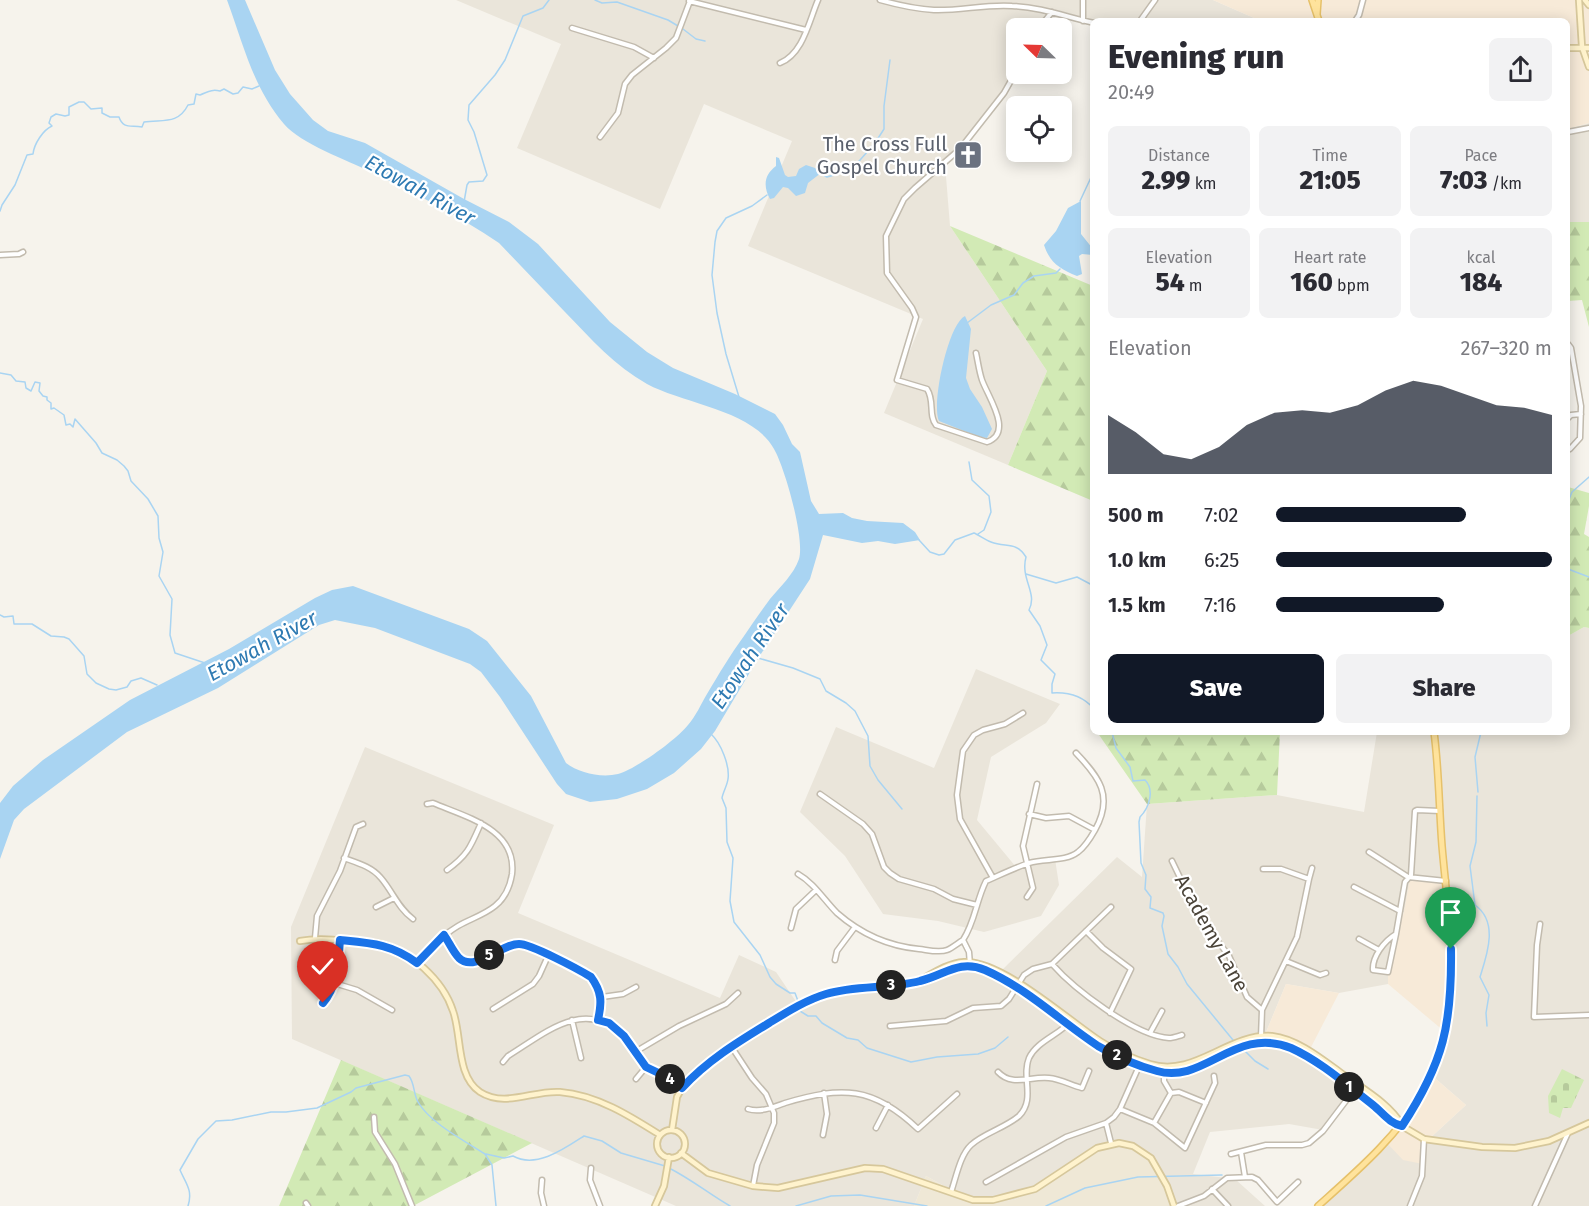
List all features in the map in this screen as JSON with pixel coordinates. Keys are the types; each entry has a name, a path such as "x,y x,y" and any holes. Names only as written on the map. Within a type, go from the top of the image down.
{"main road":[{"path":"1312,0 1317,18"},
{"path":"1317,18 1318,0"},
{"path":"1318,1206 1402,1126 1424,1092 1447,1028 1451,962 1439,767 1434,735"}],"street":[{"path":"780,63 788,60 795,53 818,0"},
{"path":"880,0 901,6 933,10 996,5 1019,6 1090,22"},
{"path":"1083,0 1083,21"},
{"path":"1142,18 1155,0"},
{"path":"1357,18 1363,0"},
{"path":"1579,0 1582,47 1589,67"},
{"path":"600,137 618,113 625,84 632,75 676,38 689,1 806,30"},
{"path":"1047,18 1052,12"},
{"path":"572,28 634,47 654,58"},
{"path":"1570,48 1589,48"},
{"path":"976,353 982,380 999,424 998,434 991,441 980,441 936,425 932,419 932,402 927,389 897,380 916,317 887,273 886,237 904,199 918,184 960,149 1009,84"},
{"path":"1570,132 1589,128"},
{"path":"0,255 16,255 23,252"},
{"path":"1570,347 1581,406 1580,438 1570,449"},
{"path":"1570,417 1581,414"},
{"path":"993,878 960,819 957,795 963,751 974,735 1005,724 1023,713"},
{"path":"798,874 807,879 835,910 855,927 879,940 897,947 932,951 946,950 963,940 971,928 986,881 1028,864 1046,859 1062,859 1078,852 1095,830 1102,818 1104,802 1102,788 1093,771 1076,753"},
{"path":"1027,897 1034,888 1023,846 1037,784"},
{"path":"820,794 872,834 884,867 890,873 899,879 934,889 953,899 977,905"},
{"path":"417,963 444,935 496,906 505,897 512,867 507,847 488,826 433,803 427,804"},
{"path":"1396,934 1389,938 1374,958 1371,969 1388,972 1396,934 1406,882 1411,875 1415,812 1417,810 1441,811"},
{"path":"1029,814 1046,818 1069,816 1095,830"},
{"path":"447,870 469,851 481,823"},
{"path":"315,938 317,916 340,871 356,827 363,824"},
{"path":"1369,852 1408,877 1446,880"},
{"path":"344,858 365,865 381,877 403,912 413,919"},
{"name":"Academy Lane","path":"1172,861 1198,915 1229,956 1247,997 1262,1010 1261,1037"},
{"path":"1262,1010 1297,937 1312,868"},
{"path":"1263,869 1281,869 1309,879"},
{"path":"1354,887 1400,911"},
{"path":"791,928 796,909 816,890"},
{"path":"376,907 394,898"},
{"path":"890,1026 946,1021 973,1008 1001,1006 1010,999 1024,975 1033,969 1052,964 1111,907"},
{"path":"1540,924 1534,1017 1589,1015"},
{"path":"836,960 837,951 855,927"},
{"path":"1086,931 1103,948 1131,969 1110,1013"},
{"path":"444,935 460,959 467,963 476,963 507,945 522,944 591,977 602,997 598,1020"},
{"path":"300,941 315,938 378,944 403,952 426,970 442,989 453,1010 467,1077 478,1090 492,1098 503,1100 537,1093 560,1092 586,1096 634,1118 660,1135"},
{"path":"1359,939 1380,950"},
{"path":"323,1003 330,995 334,983 340,940"},
{"path":"963,940 969,952 970,964"},
{"path":"493,1009 533,984 540,976 548,956"},
{"path":"1286,961 1320,975 1326,973"},
{"path":"672,1130 677,1097 682,1088 699,1070 731,1046 796,1006 826,994 919,981 952,964 988,966 1018,986 1038,995 1101,1047 1140,1064 1164,1070 1184,1066 1242,1040 1273,1036 1305,1049 1358,1085 1383,1104 1402,1126"},
{"path":"1052,964 1060,974 1110,1013 1150,1033 1170,1038 1182,1035"},
{"path":"334,983 357,990 392,1011"},
{"path":"602,997 623,994 636,987"},
{"path":"634,1052 679,1026 726,1005 738,993"},
{"path":"1150,1033 1162,1011"},
{"path":"503,1062 508,1056 572,1020 592,1018 609,1023 624,1036 646,1067 667,1077 682,1088"},
{"path":"572,1020 582,1058"},
{"path":"1070,1022 1103,1043 1169,1074 1185,1071 1244,1045 1257,1042 1290,1048 1314,1061 1354,1090 1380,1110 1393,1124 1402,1126 1424,1139 1481,1147 1515,1148 1549,1141 1587,1124 1589,1131"},
{"path":"951,1192 964,1154 971,1145 1018,1116 1024,1108 1029,1095 1029,1058 1037,1047 1070,1022"},
{"path":"731,1046 773,1107 774,1123 756,1165 753,1186"},
{"path":"986,1182 1066,1137 1106,1123 1114,1117 1120,1109 1140,1064"},
{"path":"636,1079 646,1067"},
{"path":"1164,1070 1164,1081 1171,1093"},
{"path":"998,1072 1004,1078 1012,1081 1049,1078 1082,1088 1089,1071"},
{"path":"1120,1109 1154,1123 1185,1148 1215,1083 1214,1076"},
{"path":"1231,1154 1266,1145 1309,1143 1323,1131 1358,1085"},
{"path":"748,1108 752,1110 773,1107 824,1093 855,1092 888,1105 901,1113 918,1129 957,1094"},
{"path":"1171,1093 1179,1092 1206,1102"},
{"path":"823,1135 827,1114 824,1093"},
{"path":"1154,1123 1171,1093"},
{"path":"876,1128 888,1105"},
{"path":"374,1117 375,1132 395,1164 412,1206"},
{"path":"1106,1123 1111,1143"},
{"path":"672,1130 679,1133 684,1140 681,1152 669,1157 659,1151 657,1143 660,1135 672,1130"},
{"path":"1535,1206 1569,1132"},
{"path":"1410,1206 1422,1176 1424,1139"},
{"path":"681,1152 708,1173 753,1186 778,1188 865,1168 883,1169 974,1200 993,1200 1035,1189 1097,1148 1111,1143 1133,1146 1151,1158 1176,1206 1204,1197 1227,1178 1252,1177 1258,1180 1277,1202 1298,1182"},
{"path":"1241,1152 1245,1177"},
{"path":"655,1206 664,1186 669,1157"},
{"path":"591,1168 590,1180 600,1206"},
{"path":"542,1180 541,1193 544,1206"},
{"path":"1212,1189 1228,1206"}],"shaded area":[{"path":"456,0 1213,0 1254,18 1090,19 1048,8 1043,18 1006,18 1006,84 1010,84 945,164 950,226 1047,371 1008,465 884,413 923,319 748,246 792,141 704,104 660,209 517,148 561,44"},
{"path":"1213,0 1589,0 1589,123 1570,128 1570,18 1254,18"},
{"path":"1589,123 1589,222 1570,222 1570,128"},
{"path":"1584,627 1589,628 1589,1206 1323,1206 1384,1140 1428,1140 1466,1105 1429,1073 1445,1032 1450,1002 1445,880 1404,911 1388,969 1388,984 1339,993 1286,984 1264,1037 1308,1053 1357,1083 1323,1130 1289,1124 1210,1132 1193,1174 1235,1179 1265,1206 1175,1206 1044,1186 1014,1200 981,1201 957,1193 926,1176 914,1206 676,1206 292,1039 291,927 365,747 554,825 518,913 720,998 739,955 776,972 799,1006 832,992 928,979 960,964 987,965 999,973 1117,857 1142,877 1147,804 1277,795 1364,812 1377,735 1570,735 1570,635"},
{"path":"976,669 1060,704 1046,723 991,757 977,820 1016,867 1055,859 1059,885 1041,916 984,932 938,921 883,914 845,856 800,812 836,727 934,768"},
{"path":"1410,878 1445,880 1450,1002 1445,1032 1388,984 1388,969 1404,911"},
{"path":"1286,984 1339,993 1308,1053 1264,1037"},
{"path":"1429,1073 1466,1105 1428,1140 1423,1164 1403,1160 1384,1140 1415,1109"},
{"path":"1111,1143 1137,1149 1152,1159 1175,1206 914,1206 926,1176 957,1193 981,1201 1014,1200 1044,1185 1075,1159"}],"green space":[{"path":"1570,222 1589,222 1589,327 1582,300 1570,301"},
{"path":"950,226 1090,285 1090,500 1008,465 1047,371"},
{"path":"1570,488 1589,493 1584,534 1589,537 1589,628 1584,627 1570,635"},
{"path":"1099,735 1280,735 1277,795 1147,804"},
{"path":"341,1060 532,1143 413,1206 279,1206"},
{"path":"1562,1069 1584,1080 1571,1108 1563,1108 1560,1118 1549,1113 1548,1096"}],"water":[{"name":"Etowah River","path":"227,0 245,0 275,70 290,94 313,120 328,131 365,143 509,222 538,244 610,322 647,352 673,368 775,414 792,444 800,452 811,501 819,514 843,513 852,518 867,521 903,523 915,532 920,540 895,544 878,541 862,543 823,535 810,579 759,657 715,731 701,749 674,773 647,789 617,799 590,802 566,794 481,672 470,664 375,628 335,620 319,625 218,688 127,732 24,809 14,820 0,859 0,803 13,786 43,760 130,700 229,649 315,598 332,590 353,586 469,629 487,641 531,696 566,763 590,774 618,774 626,771 655,753 688,725 734,650 790,575 799,559 797,520 788,487 774,449 764,436 750,425 734,417 662,391 635,377 594,342 499,243 437,205 313,145 292,131 273,110 264,95 244,49"},
{"path":"776,157 779,158 785,175 788,177 796,176 799,169 806,165 821,173 808,183 805,193 796,196 788,188 783,187 774,198 770,199 766,190 766,181 769,173 776,166"},
{"path":"1081,201 1081,234 1090,245 1090,255 1079,256 1082,274 1077,276 1056,265 1044,245 1056,231 1068,208"},
{"path":"965,316 971,329 966,378 992,429 987,438 939,421 937,412 939,383 947,349 959,322"}],"waterway":[{"path":"464,202 469,182 483,181 487,175 468,120 469,105 505,60 523,16 543,8 549,0"},
{"path":"595,0 602,3 617,2 668,20 678,26"},
{"path":"683,29 696,39 705,41"},
{"path":"821,174 827,177 853,168 884,129 884,106 890,60"},
{"path":"0,211 15,185 27,155 33,154 40,138 52,126 49,123 51,117 56,114 69,115 69,107 79,102 84,102 91,109 102,108 102,113 110,117 119,117 125,125 142,127 144,122 169,120 179,116 188,105 194,104 196,94 224,89 233,94 238,93 243,87 252,89 259,86"},
{"path":"1080,201 1090,180"},
{"path":"739,397 717,313 712,275 715,242 717,231 726,218 752,206 767,195"},
{"path":"967,323 991,305 1014,295 1023,283 1034,276 1056,273 1060,269"},
{"path":"0,373 11,375 16,381 25,382 26,388 31,391 35,382 40,383 39,391 47,397 51,403 51,409 54,408 64,415 66,425 70,424 73,427 75,419 102,453 124,466 131,481 148,499 158,516 159,538 163,552 159,576 172,599 170,635 175,653 205,663"},
{"path":"969,462 972,480 989,496 991,512 984,530 978,534"},
{"path":"1570,497 1572,492 1589,477"},
{"path":"919,540 930,552 939,555 944,554 955,540 974,533 996,544 1014,547 1022,552 1026,557 1025,572 1031,598 1029,610 1040,626 1047,645 1041,660 1055,674 1052,693 1074,696 1090,705"},
{"path":"1570,570 1589,577"},
{"path":"1026,574 1056,583 1077,577 1090,584"},
{"path":"0,615 13,616 14,624 32,624 51,636 69,639 84,656 87,674 96,683 109,689 127,687 131,681 141,678 157,685"},
{"path":"758,658 820,679 826,691 855,711 868,736 870,766 878,780 902,809"},
{"path":"711,734 721,749 728,768 728,779 722,798 726,808 727,842 733,858 730,901 734,922 760,955 770,977 790,993 795,993 798,1001"},
{"path":"1113,735 1116,748 1130,767 1133,781 1145,780 1150,789 1148,804 1139,822 1141,863 1146,875 1145,889 1151,897 1150,908 1163,913 1164,916 1162,926 1168,954 1187,984 1233,1040"},
{"path":"1478,792 1475,757 1480,735"},
{"path":"1477,796 1476,842 1470,866 1475,905 1487,920 1489,929 1488,949 1480,977 1489,995 1486,1013 1487,1026"},
{"path":"800,1011 808,1016 816,1016 822,1023 847,1038 858,1040 867,1048 911,1062 937,1057 978,1054 995,1048 1008,1037"},
{"path":"1243,1049 1255,1061 1268,1069"},
{"path":"188,1206 189,1191 180,1170 198,1139 216,1121 271,1112 317,1108 356,1088 405,1075 411,1079 418,1102 431,1117 485,1154 492,1165 496,1206"},
{"path":"486,1154 504,1158 513,1156 522,1159 540,1159 550,1156 584,1136 602,1141 621,1153 665,1166"},
{"path":"669,1168 730,1206"},
{"path":"1046,1206 1085,1188 1138,1177 1222,1175"},
{"path":"796,1206 831,1196 860,1195 927,1206"}],"place":[{"name":"The Cross Full Gospel Church","path":"968,155"}],"route":[{"path":"323,1003 330,995 336,978 340,940 378,944 403,952 417,963 444,935 460,959 467,963 476,963 507,945 522,944 591,977 602,997 598,1020 609,1023 624,1036 646,1067 667,1077 682,1088 721,1052 796,1006 826,994 919,981 958,966 970,965 995,975 1036,999 1101,1047 1156,1071 1169,1074 1185,1071 1244,1045 1257,1042 1271,1043 1290,1048 1314,1061 1380,1110 1393,1124 1402,1126 1424,1092 1443,1045 1449,1016 1451,949"}]}
